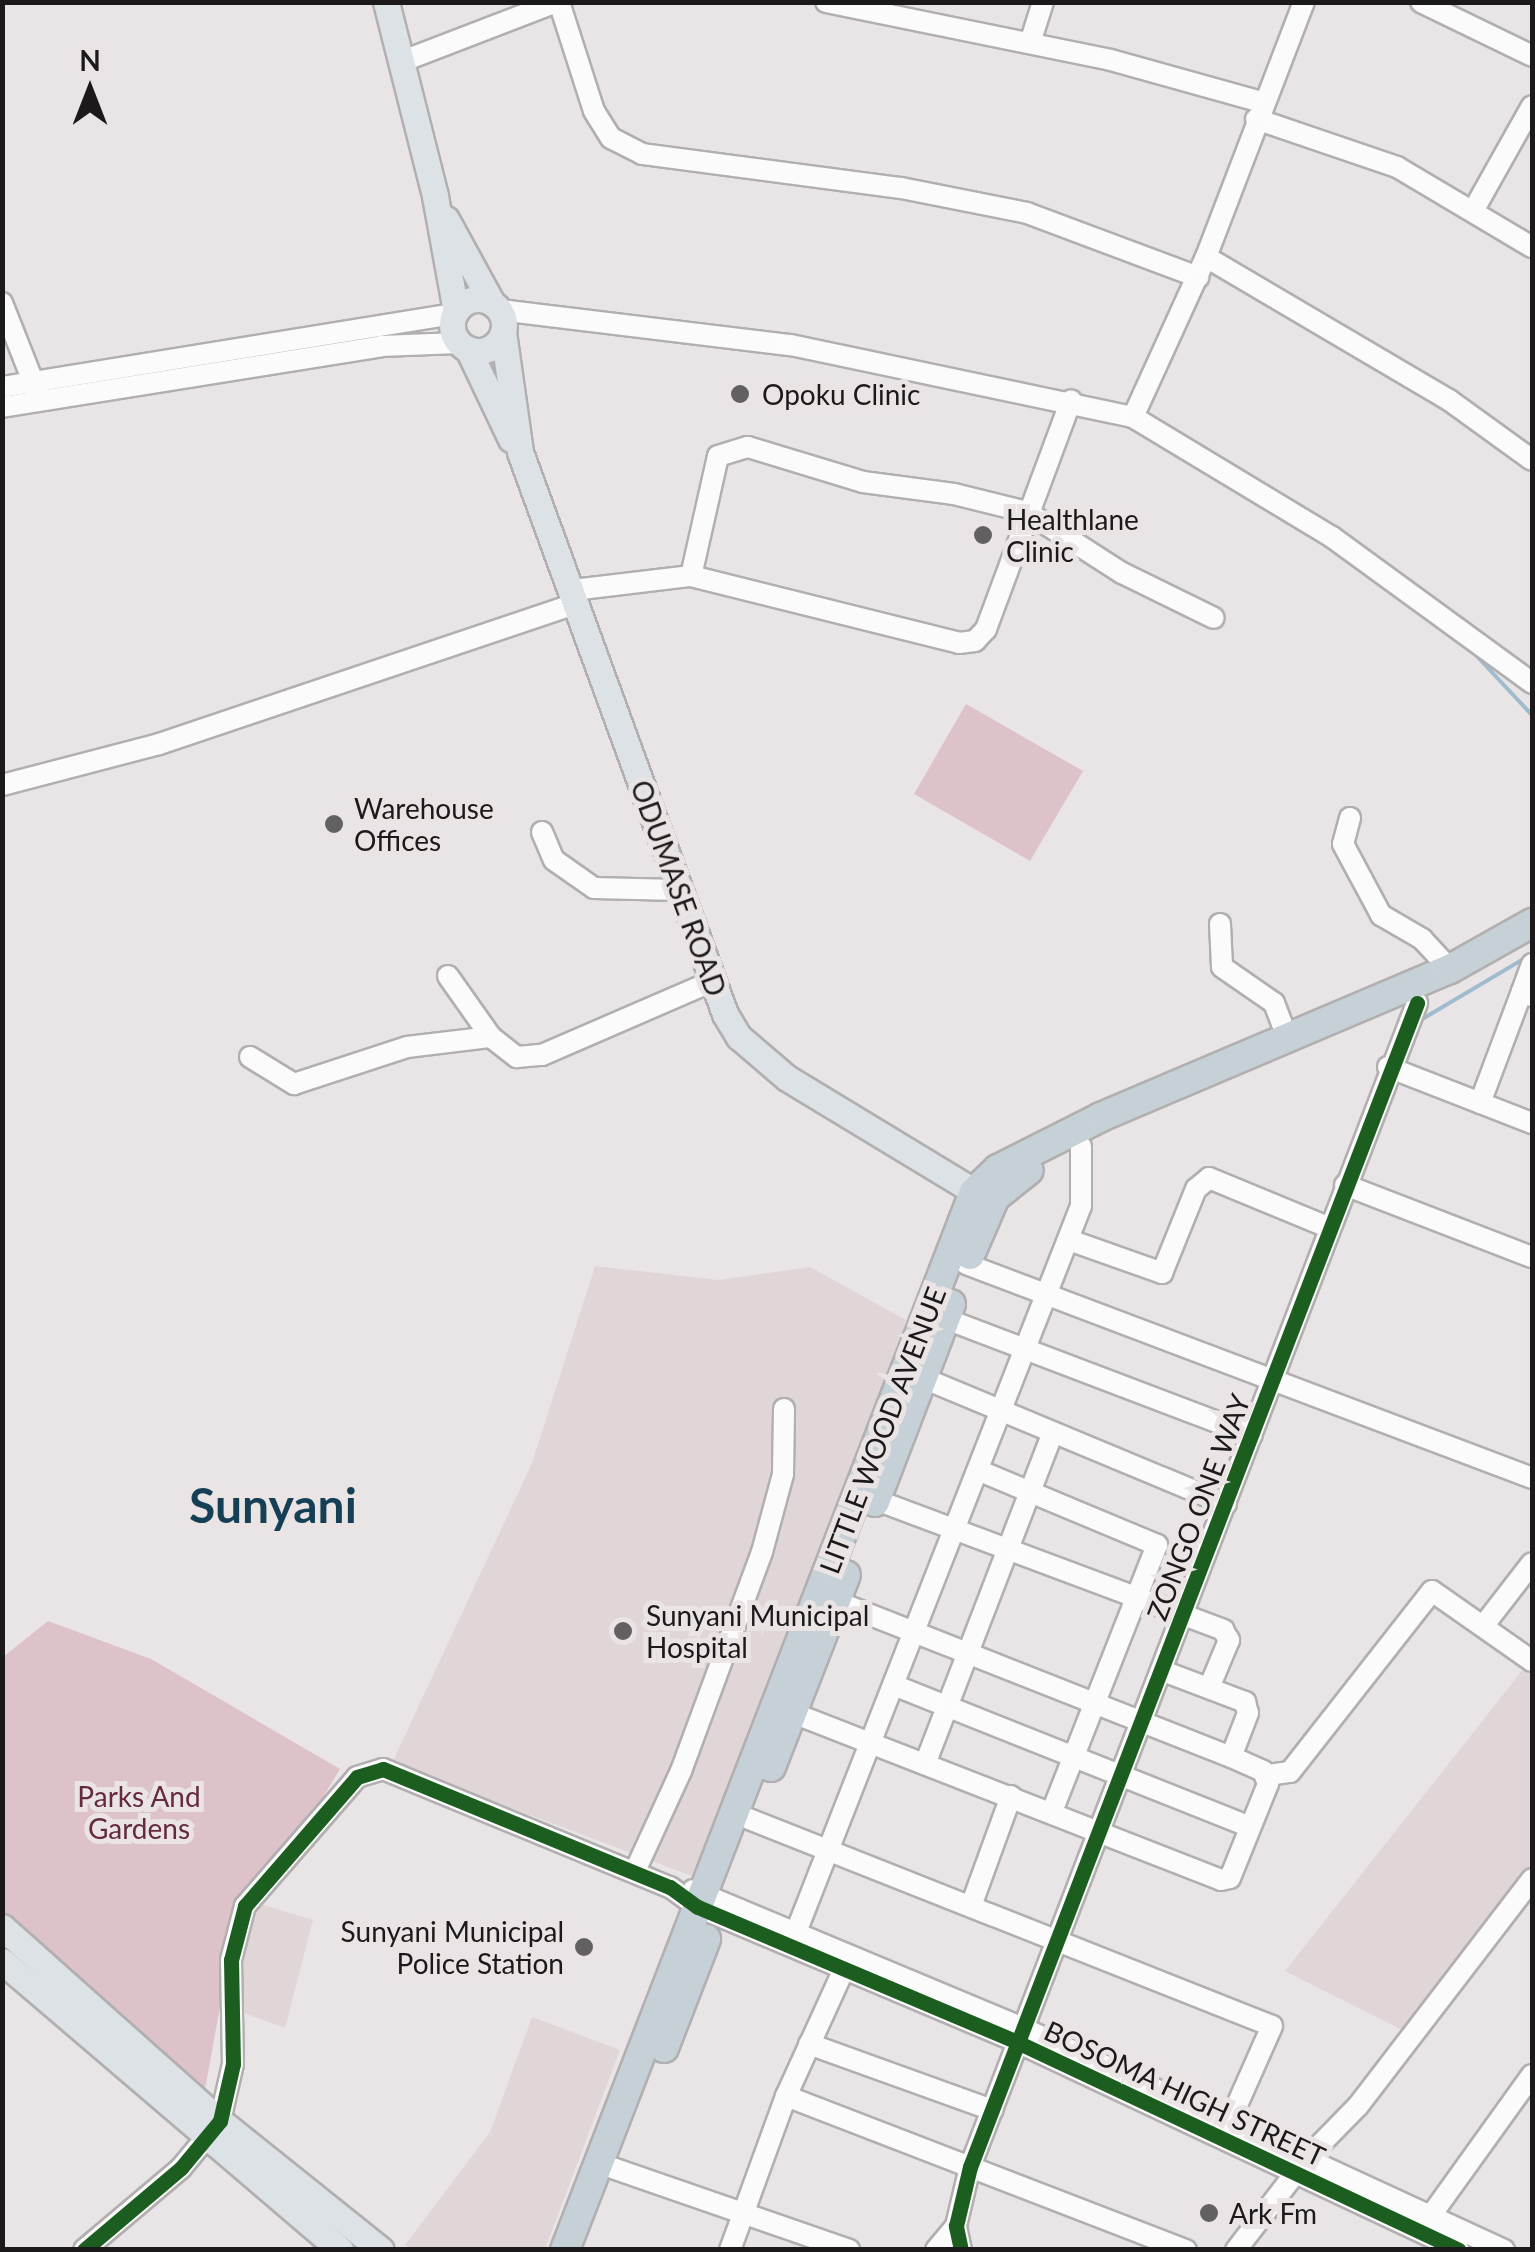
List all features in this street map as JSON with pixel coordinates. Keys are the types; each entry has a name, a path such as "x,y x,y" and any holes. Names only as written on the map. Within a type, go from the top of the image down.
{"highway":[{"name":"LITTLE WOOD AVENUE","path":"710,1903 749,1819 808,1646 983,1197 998,1169 1102,1117 1450,969 1532,924"},
{"name":"LITTLE WOOD AVENUE","path":"808,1646 835,1601 876,1500 966,1264 983,1197 1081,1146 1417,1003 1532,944"},
{"name":"LITTLE WOOD AVENUE","path":"565,2250 606,2168 794,1694"},
{"name":"LITTLE WOOD AVENUE","path":"586,2250 606,2168"}],"main road":[{"name":"ODUMASE ROAD","path":"386,2 436,196 463,346 520,452 576,597 711,982 732,1026 762,1058 983,1197"},
{"name":"ODUMASE ROAD","path":"436,196 500,319 520,452"},
{"path":"455,313 472,300 500,319 494,346 463,346"},
{"path":"2,1928 340,2250"},
{"path":"2,1961 214,2130 381,2250"}],"street":[{"path":"402,61 558,2 594,111 611,138 642,154 901,188 1026,213 1202,267 1449,400 1532,460"},
{"path":"826,2 1030,43 1259,110 1398,167 1532,247"},
{"path":"1030,43 1042,2"},
{"path":"1133,417 1202,267 1259,110 1304,2"},
{"path":"1421,2 1532,56"},
{"path":"1473,212 1532,106"},
{"path":"2,302 37,391"},
{"path":"2,407 37,391 455,313"},
{"path":"500,319 546,318 744,338 1072,400 1133,417 1332,537 1532,684"},
{"path":"2,387 37,391 380,346 463,346"},
{"path":"2,785 159,744 576,597 691,576 959,642 975,640 986,628 1072,400"},
{"path":"691,576 712,472 721,451 766,450 863,482 1027,512 1122,573 1214,618"},
{"path":"1350,818 1343,844 1381,916 1422,939 1450,969"},
{"path":"542,832 554,860 594,888 678,890"},
{"path":"1220,924 1222,967 1274,1003 1287,1037"},
{"path":"1480,1103 1527,994 1532,964"},
{"path":"448,976 491,1037 517,1057 542,1055 711,982"},
{"name":"ZONGO ONE WAY","path":"956,2226 970,2167 1163,1672 1388,1067 1417,1003"},
{"path":"250,1057 294,1084 407,1048 491,1037"},
{"path":"1388,1067 1532,1123"},
{"path":"796,1932 958,1530 1082,1206 1081,1146"},
{"path":"1068,1240 1162,1273 1196,1189 1209,1178 1328,1227"},
{"path":"1345,1185 1532,1258"},
{"path":"966,1264 1532,1478"},
{"path":"946,1319 1252,1434"},
{"path":"923,1378 1226,1504"},
{"path":"635,1871 682,1771 762,1552 783,1474 784,1409"},
{"path":"925,1764 1054,1433"},
{"path":"980,1471 1157,1545 1052,1811"},
{"path":"876,1500 1229,1634 1209,1688"},
{"path":"1484,1625 1532,1563"},
{"path":"835,1601 1097,1702 1268,1775 1290,1772 1432,1591 1532,1661"},
{"path":"1163,1672 1248,1707 1231,1757"},
{"path":"896,1686 1250,1827"},
{"path":"794,1694 872,1744 1221,1880 1230,1878 1268,1775"},
{"name":"BOSOMA HIGH STREET","path":"214,2130 233,2064 231,1960 245,1906 357,1776 382,1769 710,1903 844,1969 1020,2035 1229,2124 1459,2250"},
{"path":"970,1906 1011,1796"},
{"path":"749,1819 1272,2026 1229,2124"},
{"path":"1250,2250 1310,2165 1532,1878"},
{"name":"BOSOMA HIGH STREET","path":"710,1903 796,1932 1310,2165 1432,2214 1504,2250"},
{"path":"730,2250 786,2096 844,1969"},
{"path":"809,2044 992,2110"},
{"path":"1432,2214 1532,2075"},
{"path":"786,2096 1186,2250"},
{"path":"84,2250 214,2130"},
{"path":"1236,2250 1310,2165"},
{"path":"606,2168 849,2250"},
{"path":"936,2250 956,2226"},
{"path":"956,2226 960,2250"}],"shaded area":[{"name":"Sunyani Municipal Hospital","path":"595,1266 718,1280 810,1267 906,1320 822,1559 692,1876 392,1763 532,1463"},
{"path":"1532,1658 1532,1873 1408,2033 1285,1971"},
{"path":"251,1901 313,1920 285,2028 235,2010 232,1959"},
{"path":"532,2017 620,2050 545,2249 411,2249 405,2245 490,2132"}],"green space":[{"path":"966,704 1083,771 1030,861 914,794"},
{"name":"Parks And Gardens","path":"48,1621 151,1659 340,1769 230,1952 200,2117 3,1941 3,1657"}],"waterway":[{"path":"1473,652 1532,715"},
{"path":"1419,1021 1532,954"}],"cycle path":[{"path":"961,2250 956,2226 970,2167 1417,1003"},
{"path":"84,2250 181,2168 220,2121 233,2064 231,1960 245,1906 357,1777 383,1769 670,1887 698,1907 1017,2042 1459,2250"}],"place":[{"name":"Opoku Clinic","path":"740,394"},
{"name":"Healthlane Clinic","path":"983,535"},
{"name":"Warehouse Offices","path":"334,824"},
{"name":"Sunyani Municipal Hospital","path":"623,1631"},
{"name":"Sunyani Municipal Police Station","path":"584,1947"},
{"name":"Ark Fm","path":"1209,2213"}],"district":[{"name":"Sunyani","path":"273,1505"}]}
